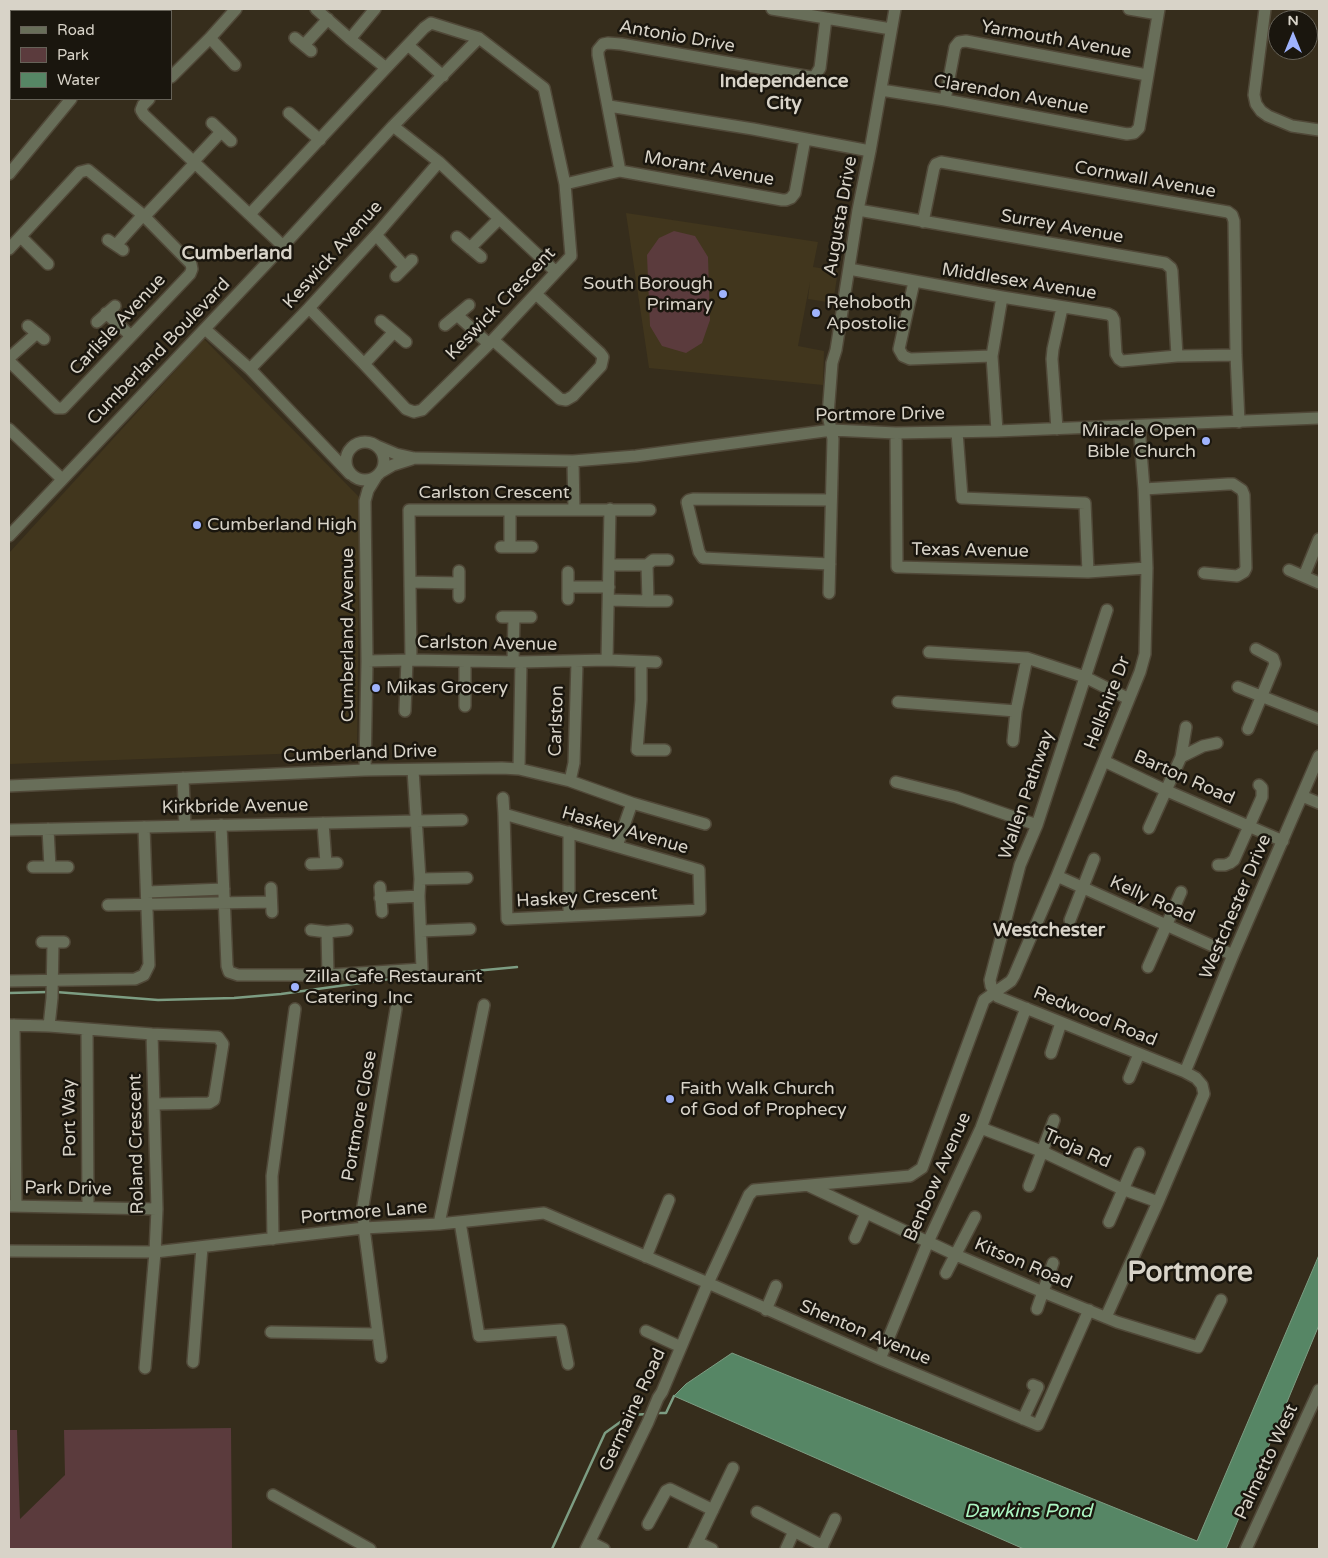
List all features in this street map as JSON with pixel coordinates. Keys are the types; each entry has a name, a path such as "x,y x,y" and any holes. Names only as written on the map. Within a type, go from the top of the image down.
{"street":[{"path":"172,76 210,38 235,9"},
{"path":"316,9 386,68"},
{"path":"350,39 375,9"},
{"path":"772,9 892,29"},
{"name":"Augusta Drive","path":"829,593 832,430 828,415 832,363 836,350 858,210 895,9"},
{"path":"1129,9 1158,11 1148,74"},
{"path":"1264,9 1254,96 1256,104 1268,116 1306,129 1319,130"},
{"name":"Antonio Drive","path":"620,171 598,56 600,46 608,43 645,48 807,77 815,76 820,68 826,18"},
{"path":"303,45 328,19"},
{"name":"Keswick Crescent","path":"250,214 424,28 432,23 478,38 544,88 565,184 571,256 491,342 422,410 414,412 406,409 309,308"},
{"path":"210,38 235,65"},
{"name":"Cumberland Boulevard","path":"9,536 206,329 392,126 443,76 478,38"},
{"name":"Yarmouth Avenue","path":"945,100 955,47 959,42 966,41 1148,74"},
{"path":"409,46 443,76"},
{"name":"Clarendon Avenue","path":"881,90 1128,134 1134,133 1139,128 1148,74"},
{"path":"9,174 70,100"},
{"path":"148,100 143,105 142,113 283,246"},
{"path":"608,106 753,129 870,151"},
{"path":"289,113 320,140"},
{"path":"212,124 231,141"},
{"path":"392,126 439,162 556,272"},
{"path":"116,245 221,132"},
{"name":"Morant Avenue","path":"620,171 786,200 795,193 805,139"},
{"name":"Keswick Avenue","path":"250,369 376,235 439,162"},
{"name":"Cornwall Avenue","path":"923,222 934,168 936,164 941,162 1228,212 1232,215 1234,221 1239,422"},
{"path":"9,249 80,172 85,170 91,171 144,216"},
{"path":"565,184 620,171"},
{"name":"Surrey Avenue","path":"858,210 1158,261 1168,265 1172,271 1177,356"},
{"name":"Carlisle Avenue","path":"9,360 57,408 64,408 190,274 191,264 144,216"},
{"path":"470,248 499,219"},
{"path":"376,235 409,264 396,276"},
{"path":"21,237 49,264"},
{"path":"457,238 480,258"},
{"name":"Middlesex Avenue","path":"848,269 1002,298 1098,312 1112,316 1114,320 1116,354 1118,359 1125,361 1177,356 1236,355"},
{"path":"914,282 899,349 903,356 910,359 992,356"},
{"path":"457,315 560,399 566,400 573,396 601,366 602,357 600,353 536,294"},
{"path":"997,431 992,356 1002,298"},
{"path":"445,325 469,304"},
{"path":"1057,429 1052,359 1062,308"},
{"path":"97,322 110,309 131,336"},
{"path":"381,321 406,342"},
{"name":"Cumberland Avenue","path":"206,329 250,369 353,476 365,501"},
{"path":"364,364 394,332"},
{"path":"9,360 36,333"},
{"name":"Portmore Drive","path":"377,446 396,454 414,458 573,461 636,456 832,430 896,432 997,431 1319,418"},
{"name":"Hellshire Dr","path":"994,992 1014,976 1058,876 1130,698 1145,654 1147,568 1144,488 1139,426"},
{"path":"9,429 62,479"},
{"name":"Texas Avenue","path":"896,432 897,567 1088,572 1147,568"},
{"path":"956,432 962,498 1085,502 1088,572"},
{"path":"364,442 377,446 382,451 384,458 384,465 379,474 370,480 362,480 353,476 346,468 345,460 351,448 364,442"},
{"path":"324,447 351,448"},
{"name":"Portmore Drive","path":"379,474 393,465 414,458"},
{"path":"573,461 574,510"},
{"name":"Cumberland Avenue","path":"364,770 367,661 365,501 368,490 379,474"},
{"path":"1144,488 1233,484 1242,490 1244,495 1246,568 1244,572 1237,576 1204,573"},
{"path":"830,564 703,558 688,502 693,499 831,500"},
{"path":"607,660 610,509"},
{"name":"Carlston Crescent","path":"405,711 409,660 409,510 650,510"},
{"path":"510,510 506,547 532,547"},
{"path":"1304,576 1319,539"},
{"path":"609,565 647,565 653,560 668,560"},
{"path":"647,565 648,601"},
{"path":"1289,570 1319,583"},
{"path":"568,572 568,599"},
{"path":"410,582 459,577 459,596"},
{"path":"569,587 609,587"},
{"path":"609,600 667,602"},
{"name":"Wallen Pathway","path":"994,992 990,980 1020,865 1037,824 1107,610"},
{"path":"502,617 531,618"},
{"path":"514,617 517,662 519,769"},
{"path":"1248,729 1276,662 1273,658 1256,649"},
{"path":"929,652 1027,658 1085,677 1130,698"},
{"path":"1013,741 1016,712 1027,658"},
{"name":"Carlston Avenue","path":"367,661 577,662 607,660 656,662"},
{"path":"465,662 465,706"},
{"name":"Carlston","path":"570,781 574,763 577,662"},
{"path":"641,662 641,700 637,750 665,750"},
{"path":"1238,687 1319,719"},
{"path":"898,702 1016,712"},
{"path":"1149,828 1181,757 1186,727"},
{"path":"1181,757 1202,746 1217,743"},
{"name":"Westchester Drive","path":"1185,1072 1319,756"},
{"name":"Barton Road","path":"1104,761 1165,790 1283,841"},
{"name":"Cumberland Drive","path":"9,786 364,770 502,768 519,769 570,781 632,803 705,824"},
{"path":"221,825 227,966 229,972 238,975 328,975 422,969 420,879 413,770"},
{"path":"183,778 185,826"},
{"path":"896,782 956,797 1037,824"},
{"path":"1218,865 1224,865 1234,860 1263,792 1259,785"},
{"path":"1302,796 1319,803"},
{"name":"Haskey Crescent","path":"503,798 507,920 700,910"},
{"path":"617,846 632,803"},
{"name":"Haskey Avenue","path":"504,814 699,870 700,910"},
{"name":"Kirkbride Avenue","path":"9,830 462,820"},
{"path":"311,864 332,863 324,823"},
{"path":"9,981 135,979 144,975 149,965 144,827"},
{"path":"48,829 50,867"},
{"path":"569,832 569,916"},
{"path":"1070,920 1094,859"},
{"path":"33,867 68,867"},
{"name":"Kelly Road","path":"1058,876 1233,955"},
{"path":"420,879 467,878"},
{"path":"108,905 225,902 271,907 271,888"},
{"path":"147,892 224,889"},
{"path":"382,912 380,892 419,896"},
{"path":"1148,968 1181,892"},
{"path":"421,931 470,929"},
{"path":"311,930 327,932 347,930"},
{"path":"327,932 328,975"},
{"path":"49,1026 53,981 53,942"},
{"path":"708,1283 749,1195 754,1190 910,1176 922,1168 984,1000 994,992"},
{"name":"Redwood Road","path":"994,992 998,997 1185,1072"},
{"path":"439,1224 484,1005"},
{"name":"Benbow Avenue","path":"880,1360 928,1242 981,1128 1026,1008"},
{"path":"273,1239 272,1176 295,1009"},
{"name":"Portmore Close","path":"381,1357 364,1228 363,1206 396,1009"},
{"path":"1051,1053 1061,1022"},
{"path":"12,1206 12,1025 218,1037 223,1044 214,1100 209,1104 154,1104"},
{"name":"Port Way","path":"87,1029 88,1206"},
{"name":"Roland Crescent","path":"145,1368 157,1209 152,1034"},
{"path":"1129,1078 1139,1054"},
{"path":"1106,1317 1204,1094 1202,1085 1196,1078 1185,1072"},
{"path":"1029,1186 1054,1120"},
{"name":"Troja Rd","path":"981,1128 1041,1151 1122,1189 1158,1202"},
{"path":"1109,1222 1139,1153"},
{"name":"Kitson Road","path":"807,1185 956,1255 1043,1292 1106,1317 1198,1348 1220,1300"},
{"path":"646,1257 669,1200"},
{"name":"Park Drive","path":"12,1206 88,1206 157,1209"},
{"name":"Portmore Lane","path":"9,1251 155,1252 364,1228 439,1224 544,1213 708,1283"},
{"path":"855,1238 866,1213"},
{"path":"946,1272 975,1217"},
{"path":"460,1222 479,1336 561,1330 568,1364"},
{"path":"193,1362 202,1247"},
{"path":"1037,1309 1053,1263"},
{"name":"Shenton Avenue","path":"708,1283 880,1360 1038,1425 1089,1310"},
{"name":"Germaine Road","path":"588,1546 662,1392 708,1283"},
{"path":"766,1310 776,1286"},
{"path":"646,1331 681,1347"},
{"path":"271,1332 378,1334"},
{"path":"1023,1419 1038,1387 1033,1385"},
{"name":"Palmetto West","path":"1246,1549 1319,1390"},
{"path":"712,1549 695,1546 733,1468"},
{"path":"648,1524 666,1491 670,1490 713,1510"},
{"path":"273,1495 370,1549"},
{"path":"757,1512 822,1547 835,1519"},
{"path":"786,1549 794,1531"},
{"path":"588,1546 604,1549"}],"shaded area":[{"name":"South Borough Primary","path":"626,213 818,242 813,267 838,271 833,303 808,299 810,282 798,346 824,351 823,385 649,368"},
{"name":"Cumberland High","path":"204,339 360,498 357,751 9,764 9,553"}],"green space":[{"path":"674,231 695,236 708,257 710,320 702,343 686,353 662,346 650,326 647,255 659,238"},
{"path":"231,1428 232,1549 9,1549 9,1430 17,1430 20,1519 65,1475 64,1430"}],"water":[{"name":"Dawkins Pond","path":"1319,1255 1319,1325 1226,1549 1024,1549 674,1396 686,1384 732,1353 1197,1541"}],"waterway":[{"path":"56,992 158,1000 234,998 281,994 390,979 517,967"},
{"path":"9,993 48,992"},
{"path":"656,1413 666,1413 674,1396"},
{"path":"552,1549 605,1433 630,1415 648,1414"}],"place":[{"name":"South Borough Primary","path":"723,294"},
{"name":"Rehoboth Apostolic","path":"816,313"},
{"name":"Miracle Open Bible Church","path":"1206,441"},
{"name":"Cumberland High","path":"197,525"},
{"name":"Mikas Grocery","path":"376,688"},
{"name":"Zilla Cafe Restaurant Catering .Inc","path":"295,987"},
{"name":"Faith Walk Church of God of Prophecy","path":"670,1099"}],"district":[{"name":"Independence City","path":"784,93"},
{"name":"Cumberland","path":"237,254"},
{"name":"Westchester","path":"1049,931"},
{"name":"Portmore","path":"1190,1274"}]}
